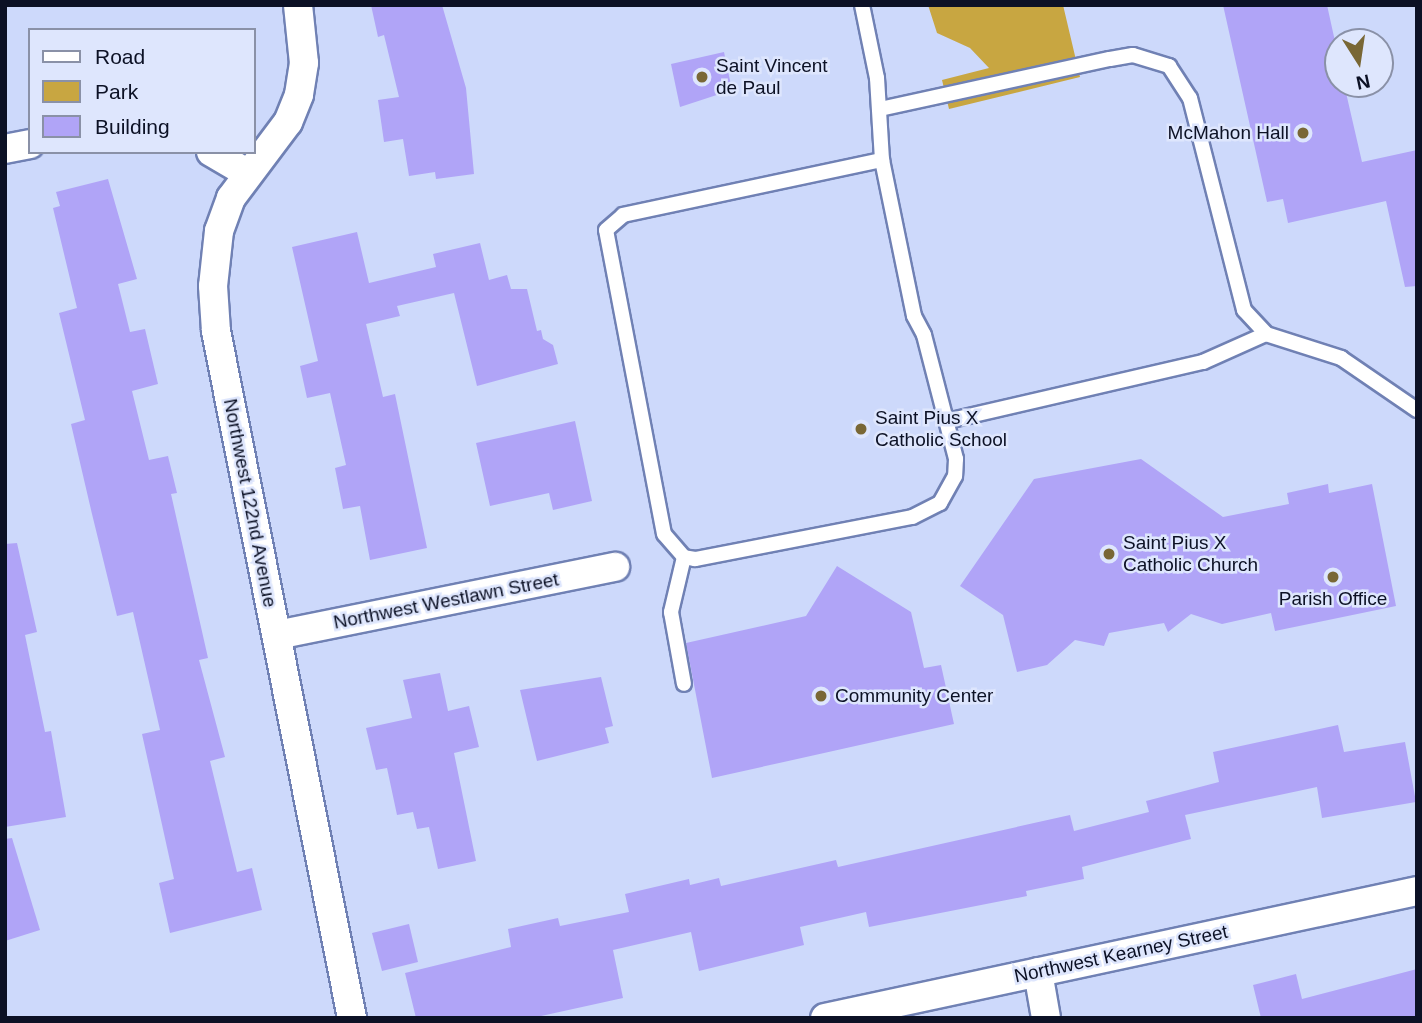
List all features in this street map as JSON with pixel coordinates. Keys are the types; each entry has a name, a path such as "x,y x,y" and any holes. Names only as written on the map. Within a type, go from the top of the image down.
{"street":[{"name":"Northwest 122nd Avenue","path":"298,5 304,63 299,94 288,122 247,173 231,198 219,231 213,286 216,331 352,1018"},
{"path":"5,149 28,144"},
{"path":"214,154 247,173"},
{"name":"Northwest Westlawn Street","path":"277,635 615,567"},
{"name":"Northwest Kearney Street","path":"825,1018 1417,891"},
{"path":"1038,972 1046,1018"}],"lane":[{"path":"862,5 880,109 881,160 914,316 924,335 957,459 955,476 950,491 924,513 695,559 684,557 664,534 606,230 623,215 881,160"},
{"path":"880,109 1133,55 1169,66 1190,98 1244,310 1266,334 1341,358 1417,410"},
{"path":"947,421 1203,362 1266,334"},
{"path":"684,557 671,612 684,684"}],"green space":[{"path":"928,5 1063,5 1080,77 949,109 942,80 989,68 970,48 937,33"}],"building":[{"path":"371,5 442,5 466,88 474,174 436,179 435,172 409,176 403,139 384,142 378,100 399,97 384,35 378,37"},
{"name":"McMahon Hall","path":"1223,5 1327,5 1332,28 1324,28 1324,98 1347,98 1362,162 1417,150 1417,286 1405,287 1386,201 1288,223 1283,199 1267,202"},
{"name":"Saint Vincent de Paul","path":"724,52 732,90 680,107 671,64"},
{"path":"108,179 137,279 118,284 130,332 145,329 158,384 132,391 149,460 168,456 177,493 171,494 208,658 199,660 225,757 210,761 237,872 252,868 262,910 170,933 159,883 174,879 142,734 160,730 133,612 117,616 92,514 71,424 85,420 59,313 77,308 53,208 60,206 56,192"},
{"path":"357,232 369,283 436,267 433,254 480,243 489,280 507,275 511,289 527,289 537,331 541,330 543,339 553,345 558,364 477,386 454,293 397,306 400,316 366,324 383,397 395,394 427,548 370,560 360,506 343,509 335,468 346,465 330,393 307,398 300,366 318,361 292,247"},
{"path":"575,421 592,501 553,510 549,493 490,506 476,443"},
{"name":"Saint Pius X Catholic Church","path":"1141,459 1223,517 1289,504 1287,493 1328,484 1329,493 1372,484 1396,606 1275,631 1271,613 1222,624 1191,614 1168,632 1164,623 1109,633 1104,646 1075,640 1047,665 1017,672 1003,615 960,586 1034,479"},
{"path":"17,543 37,632 25,635 45,732 51,731 66,817 5,827 5,544"},
{"name":"Community Center","path":"837,566 911,612 924,668 941,665 954,724 712,778 686,643 806,616"},
{"path":"440,673 448,711 469,706 479,747 454,753 476,861 438,869 429,827 417,829 413,812 397,815 387,768 376,770 366,728 412,718 403,680"},
{"path":"601,677 613,726 605,728 609,743 537,761 520,690"},
{"path":"1338,725 1344,752 1405,742 1416,802 1322,818 1317,787 1185,815 1191,839 1082,867 1084,879 1026,891 1027,896 869,927 866,912 800,927 804,945 699,971 691,932 613,950 623,998 532,1018 416,1018 405,973 511,947 508,929 558,918 560,926 629,912 625,894 689,879 690,885 719,878 721,886 836,860 838,867 1070,815 1074,831 1149,812 1146,801 1219,782 1213,752"},
{"path":"12,838 40,930 5,941 5,839"},
{"path":"409,924 418,962 382,971 372,933"},
{"path":"1417,969 1417,1018 1261,1018 1253,985 1296,974 1302,999"}],"place":[{"name":"Saint Vincent de Paul","path":"702,77"},
{"name":"McMahon Hall","path":"1303,133"},
{"name":"Saint Pius X Catholic School","path":"861,429"},
{"name":"Saint Pius X Catholic Church","path":"1109,554"},
{"name":"Parish Office","path":"1333,577"},
{"name":"Community Center","path":"821,696"}]}
